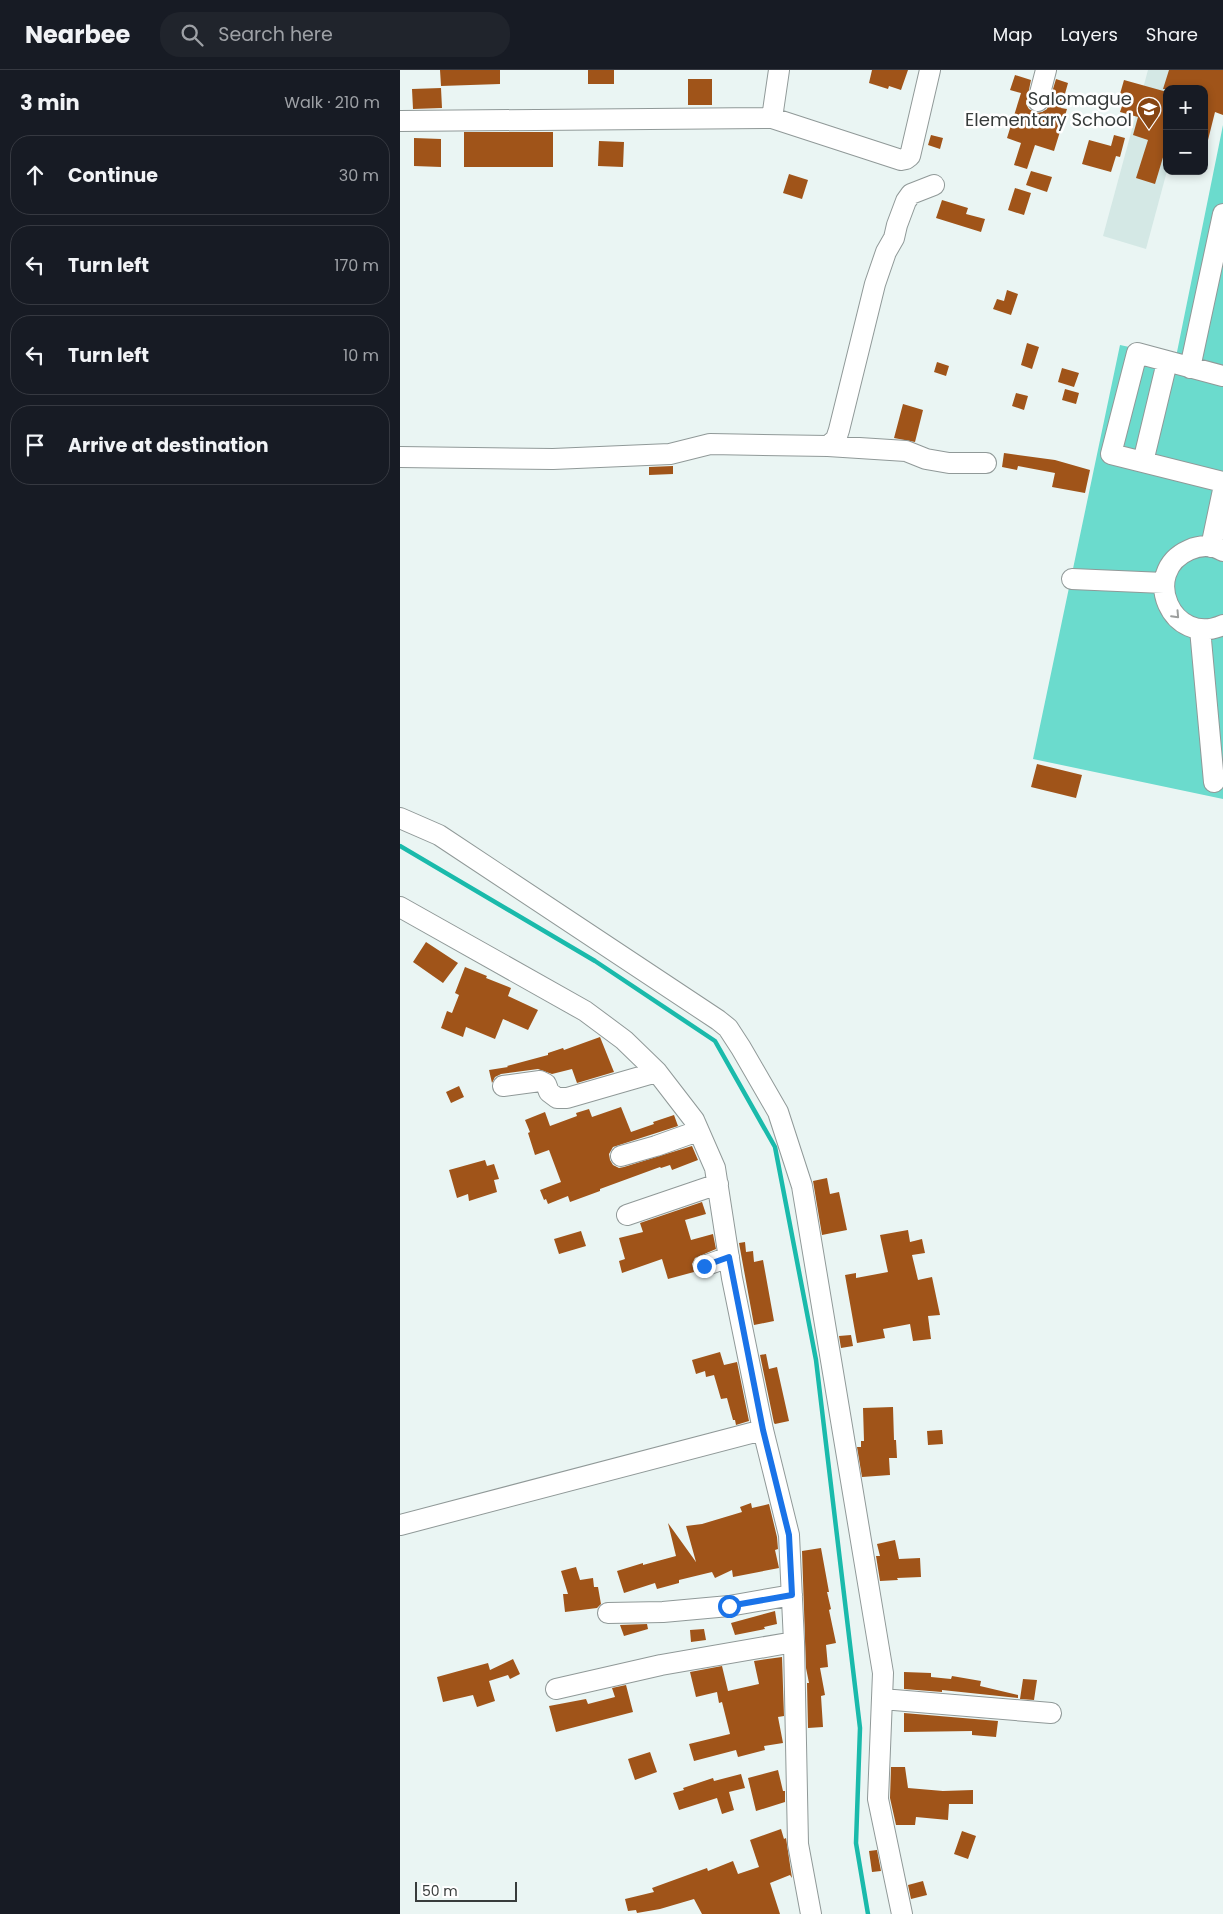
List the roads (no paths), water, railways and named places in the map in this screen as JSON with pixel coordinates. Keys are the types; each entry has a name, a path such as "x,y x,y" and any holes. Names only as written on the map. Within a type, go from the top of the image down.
{"street":[{"path":"772,118 779,70"},
{"path":"400,121 772,118 901,160 910,156 930,70"},
{"path":"1038,102 1046,70"},
{"path":"837,443 875,284 886,252 894,238 906,201 911,194 934,186"},
{"path":"1190,368 1223,214"},
{"path":"1223,376 1136,353 1111,454 1223,482"},
{"path":"1143,462 1166,362"},
{"path":"400,457 553,459 670,454 710,444 837,443 906,451 926,459 949,463 986,463"},
{"path":"1223,490 1217,549 1192,548 1184,552 1170,565 1164,583 1164,592 1170,609 1183,622 1200,629 1210,629 1223,625"},
{"path":"1072,579 1164,583"},
{"path":"1200,629 1214,782"},
{"path":"400,818 440,834 718,1020 728,1028 778,1112 804,1196 854,1508 878,1636 882,1673 878,1799 902,1914"},
{"path":"400,907 584,1011 624,1040 657,1072 694,1120 715,1168 729,1257 763,1430 789,1535 794,1642 798,1844 811,1914"},
{"path":"503,1086 540,1081 546,1084 549,1092 557,1098 567,1098 657,1072"},
{"path":"621,1156 698,1131"},
{"path":"627,1215 718,1184"},
{"path":"704,1266 729,1257"},
{"path":"400,1525 763,1430"},
{"path":"608,1613 663,1612 729,1606 792,1595"},
{"path":"556,1689 661,1665 794,1642"},
{"path":"882,1699 1051,1713"}],"waterway":[{"path":"400,846 595,961 715,1041 775,1147 816,1360 860,1728 856,1843 868,1914"}],"place":[{"name":"Salomague Elementary School","path":"1149,130"}]}
